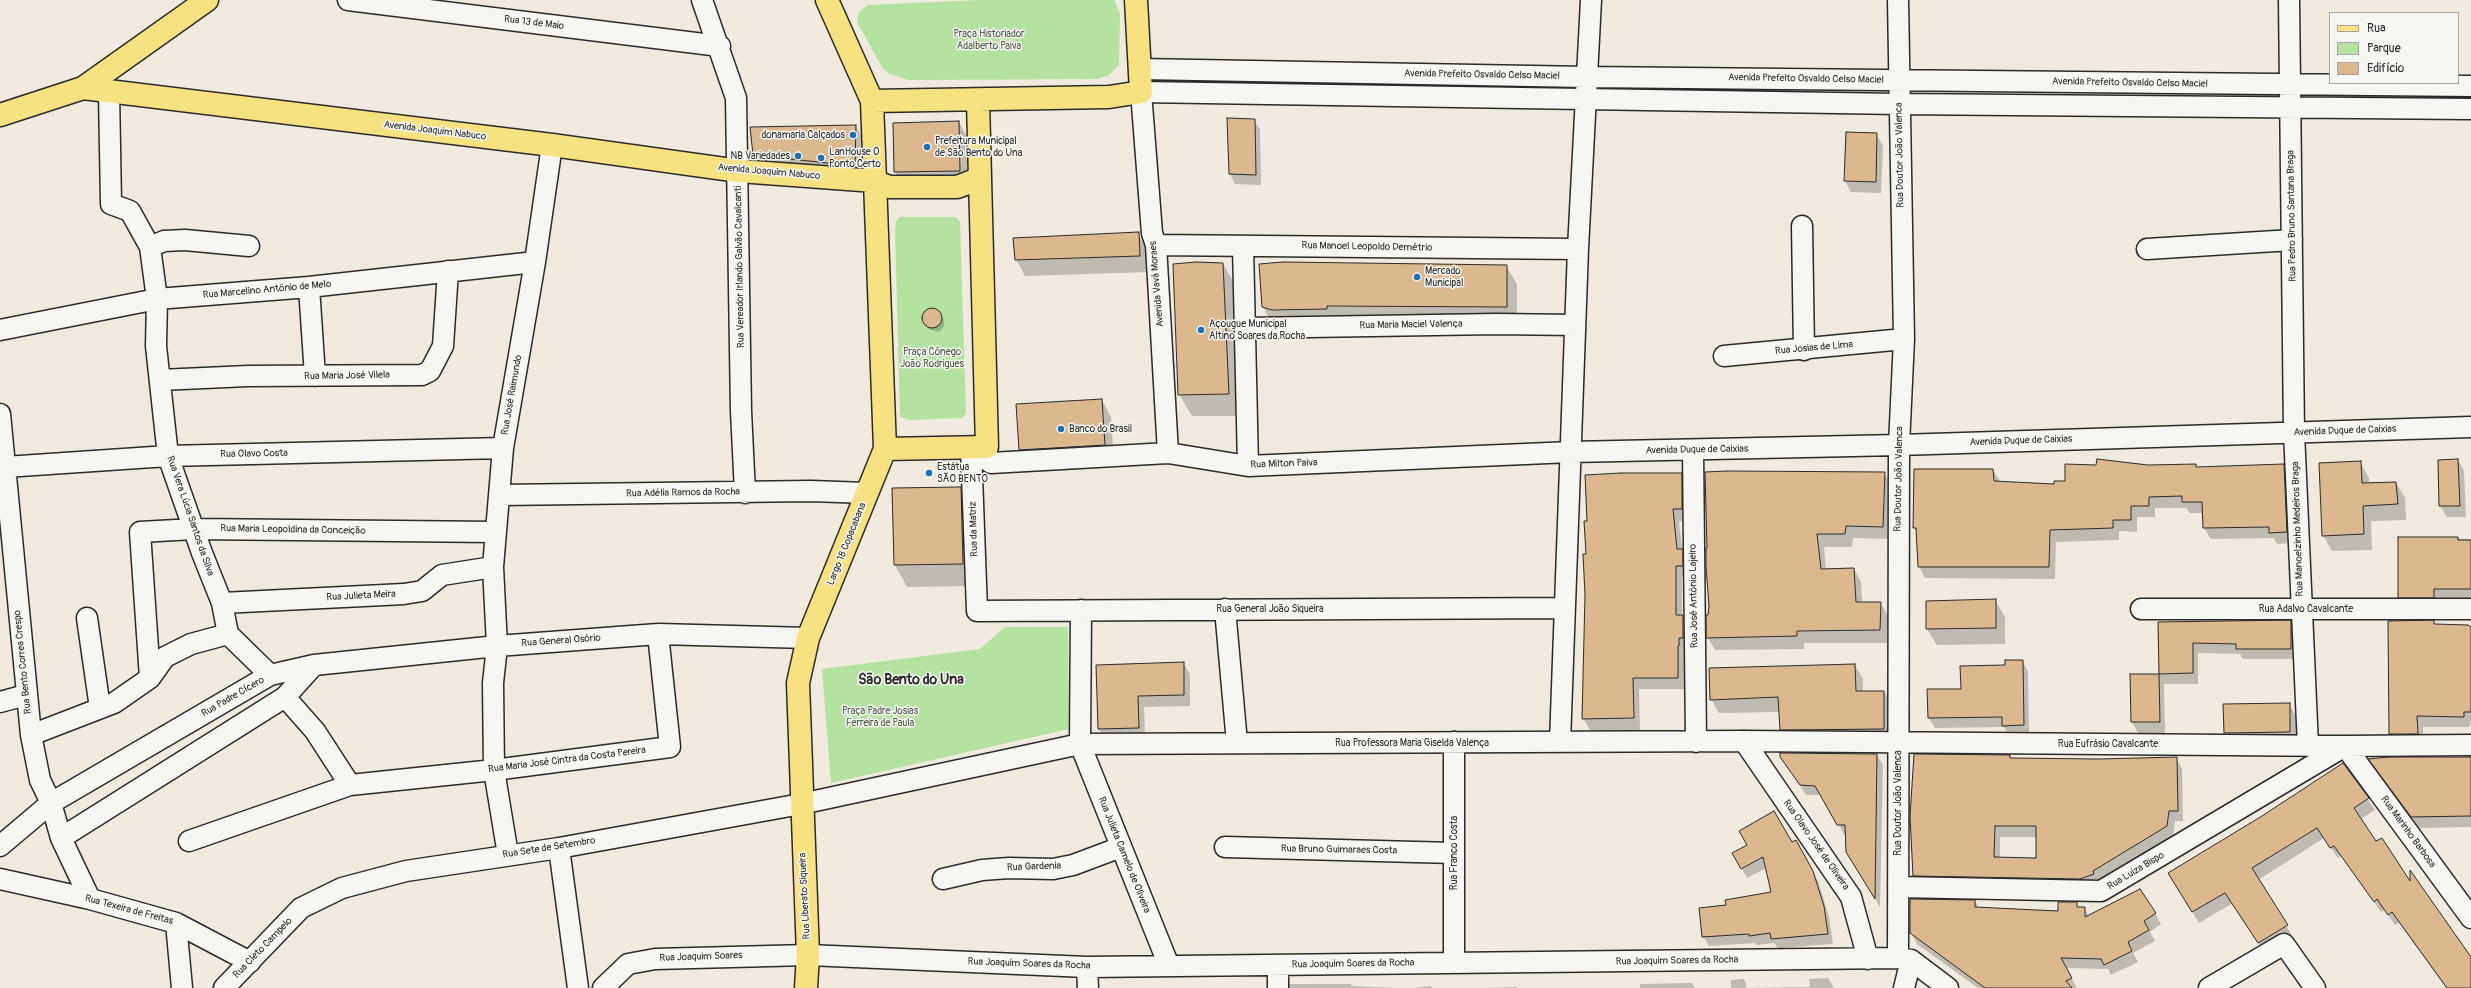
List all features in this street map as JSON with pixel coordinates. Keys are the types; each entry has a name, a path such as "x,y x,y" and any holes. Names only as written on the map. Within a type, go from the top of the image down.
{"main road":[{"path":"83,88 208,0"},
{"path":"827,0 872,101 885,449 979,447 980,175 978,101"},
{"path":"872,101 978,101 1109,97 1141,92 1136,0"},
{"name":"Avenida Joaquim Nabuco","path":"0,114 83,88 552,145 739,171 875,181"},
{"path":"875,181 889,188 957,187 973,182 980,175"},
{"path":"875,213 880,207 892,201 957,199 974,204 980,213"},
{"name":"Largo 18 Copacabana","path":"808,638 885,449"},
{"path":"801,804 798,683 808,638"},
{"name":"Rua Liberato Siqueira","path":"801,804 808,955 806,988"}],"street":[{"name":"Rua 13 de Maio","path":"348,0 720,46"},
{"name":"Rua Vereador Irlando Galvão Cavalcanti","path":"702,0 720,46 736,98 739,171 741,411 745,493"},
{"path":"1560,742 1578,249 1591,0"},
{"name":"Rua Doutor João Valenca","path":"1898,0 1904,339 1899,445 1898,888 1904,959 1904,988"},
{"name":"Rua Pedro Bruno Santana Braga","path":"2289,0 2294,432"},
{"name":"Avenida Prefeito Osvaldo Celso Maciel","path":"1140,69 1587,77 2471,86"},
{"name":"Rua Vera Lúcia Santos da Silva","path":"109,92 111,204 130,211 150,247 157,299 156,346 168,456 222,603 228,634"},
{"path":"1141,92 1899,104 2471,109"},
{"name":"Avenida Vavá Moraes","path":"1141,92 1152,233 1156,246 1168,453"},
{"name":"Rua José Raimundo","path":"508,855 494,770 493,683 497,646 493,567 495,532 500,495 503,448 536,262 552,145"},
{"path":"1802,226 1804,350"},
{"path":"150,247 164,241 185,240 248,246"},
{"path":"2147,249 2292,240"},
{"name":"Rua Manoel Leopoldo Demétrio","path":"1156,246 1578,249"},
{"path":"1243,246 1247,328 1248,466"},
{"name":"Rua Marcelino Antônio de Melo","path":"0,330 157,299 310,287 536,262"},
{"name":"Rua Maria José Vilela","path":"160,380 248,376 422,375 430,371 443,346 448,271"},
{"path":"310,287 315,376"},
{"name":"Rua Maria Maciel Valença","path":"1247,328 1496,324 1575,325"},
{"name":"Rua Josias de Lima","path":"1724,356 1804,350 1904,339"},
{"name":"Rua Bento Correa Crespo","path":"0,414 31,735 40,780 51,803 60,838 90,899"},
{"name":"Avenida Duque de Caixias","path":"1571,452 1899,445 2471,427"},
{"name":"Rua Manoelzinho Medeiros Braga","path":"2294,432 2308,746"},
{"name":"Rua Milton Paiva","path":"979,447 987,460 991,463 1168,453 1248,466 1571,452"},
{"name":"Rua da Matriz","path":"976,611 979,447"},
{"name":"Rua Olavo Costa","path":"5,467 168,456 503,448"},
{"name":"Rua José Antônio Lajeiro","path":"1693,450 1696,742"},
{"name":"Rua Adélia Ramos da Rocha","path":"500,495 867,493"},
{"name":"Rua Maria Leopoldina da Conceição","path":"150,678 140,532 194,529 495,532"},
{"name":"Rua Julieta Meira","path":"222,603 404,594 422,590 442,575 493,567"},
{"name":"Rua General João Siqueira","path":"976,611 1564,608"},
{"path":"1225,609 1237,743"},
{"name":"Rua Adalvo Cavalcante","path":"2141,610 2471,609"},
{"path":"801,804 1080,744 1081,610"},
{"path":"87,618 100,708"},
{"path":"31,735 114,703 150,678 165,657 190,644 228,634 270,675"},
{"name":"Rua General Osório","path":"314,665 497,646 658,634 808,638"},
{"name":"Rua Maria José Cintra da Costa Pereira","path":"189,841 350,785 494,770 670,747 658,634"},
{"path":"60,838 285,698 314,665"},
{"name":"Rua Padre Cícero","path":"0,846 51,803 270,675 314,665"},
{"path":"0,702 26,695"},
{"path":"285,698 315,731 350,785"},
{"name":"Rua Eufrásio Cavalcante","path":"1744,741 2308,746 2471,745"},
{"name":"Rua Professora Maria Giselda Valença","path":"1080,744 1744,741"},
{"name":"Rua Olavo José de Oliveira","path":"1744,741 1851,897 1868,959"},
{"name":"Rua Franco Costa","path":"1454,742 1454,963"},
{"name":"Rua Julieta Camelo de Oliveira","path":"1080,744 1169,966"},
{"name":"Rua Luiza Bispo","path":"1898,888 2101,892 2345,746"},
{"name":"Rua Marinho Barbosa","path":"2345,746 2463,896 2471,918"},
{"name":"Rua Sete de Setembro","path":"301,908 342,888 392,875 508,855 559,848 801,804"},
{"name":"Rua Gardenia","path":"944,879 989,869 1060,867 1073,865 1121,847"},
{"name":"Rua Bruno Guimaraes Costa","path":"1224,847 1454,853"},
{"path":"559,848 578,988"},
{"name":"Rua Texeira de Freitas","path":"0,879 90,899 176,923 250,962"},
{"name":"Rua Cleto Campelo","path":"224,988 301,908"},
{"path":"176,923 182,988"},
{"path":"2209,988 2284,944 2315,988"},
{"name":"Rua Joaquim Soares da Rocha","path":"808,955 1087,967 1904,959"},
{"name":"Rua Joaquim Soares","path":"603,988 628,964 655,958 808,955"},
{"path":"1904,959 1948,988"},
{"path":"1278,965 1278,988"},
{"path":"1087,967 1088,988"}],"green space":[{"name":"Praça Historiador Adalberto Paiva","path":"980,0 1114,0 1120,13 1119,65 1109,75 1098,79 908,80 890,74 883,69 857,22 859,12 868,5"},
{"name":"Praça Cônego João Rodrigues","path":"899,217 956,217 960,222 966,413 962,418 909,420 900,417 895,231 896,222"},
{"name":"Praça Padre Josias Ferreira de Paula","path":"1005,627 1068,627 1069,729 831,783 822,669 980,649"}],"building":[{"path":"1227,118 1255,119 1256,175 1229,174"},
{"name":"Prefeitura Municipal de São Bento do Una","path":"959,121 960,171 894,172 893,123"},
{"path":"856,125 855,166 753,155 750,127"},
{"path":"1846,132 1877,133 1876,182 1844,181"},
{"path":"1139,232 1140,256 1015,260 1013,238"},
{"name":"Açougue Municipal Altino Soares da Rocha","path":"1196,262 1223,263 1229,394 1178,395 1173,264"},
{"name":"Mercado Municipal","path":"1283,262 1507,265 1507,307 1327,306 1327,309 1272,310 1262,307 1259,264"},
{"path":"932,308 939,311 942,318 939,325 932,328 925,325 922,318 925,311"},
{"name":"Banco do Brasil","path":"1102,399 1105,445 1019,450 1016,404"},
{"path":"2097,459 2148,465 2196,464 2196,467 2284,464 2287,532 2269,533 2269,527 2203,528 2202,502 2182,502 2182,496 2149,497 2149,506 2131,506 2131,520 2113,520 2113,528 2050,530 2049,567 1918,567 1916,528 1913,528 1914,469 1993,469 1994,481 2054,484 2054,481 2065,481 2065,464 2096,465"},
{"path":"2458,459 2460,506 2439,506 2438,460"},
{"path":"2361,461 2362,483 2396,482 2398,504 2363,506 2364,534 2322,536 2319,463"},
{"path":"1705,472 1885,472 1883,527 1846,526 1845,534 1817,534 1821,569 1854,568 1856,602 1881,602 1880,630 1797,631 1797,636 1706,638 1706,615 1708,615 1709,606 1706,567"},
{"path":"1621,473 1682,473 1682,509 1673,509 1677,549 1683,549 1683,566 1676,566 1676,615 1683,615 1683,638 1679,638 1678,646 1678,678 1633,678 1634,718 1582,719 1585,595 1583,554 1586,554 1584,521 1587,521 1585,475"},
{"path":"961,487 963,564 894,565 892,488"},
{"path":"2398,537 2458,537 2458,540 2471,540 2471,589 2434,589 2434,598 2398,598"},
{"path":"1996,599 1996,628 1926,629 1926,601"},
{"path":"2291,620 2291,649 2236,649 2236,644 2193,643 2193,673 2159,674 2158,622"},
{"path":"2434,620 2434,624 2468,625 2471,627 2471,712 2464,712 2464,717 2417,716 2418,734 2389,734 2388,621"},
{"path":"2005,660 2023,660 2024,725 2002,726 2002,717 1928,718 1927,689 1961,689 1960,666 2005,665"},
{"path":"1184,662 1184,695 1138,696 1139,728 1098,729 1096,665"},
{"path":"1855,664 1856,691 1884,691 1884,729 1780,730 1778,697 1710,700 1709,668"},
{"path":"2130,674 2159,674 2160,722 2131,722"},
{"path":"2290,703 2290,732 2224,733 2223,704"},
{"path":"1780,753 1877,754 1875,899 1846,852 1845,825 1837,825 1815,786 1800,785 1780,757"},
{"path":"1914,754 2010,755 2010,758 2099,759 2177,757 2178,811 2169,811 2167,826 2093,871 2094,874 2080,879 1913,876 1910,816","holes":["1995,826 2036,826 2036,858 1994,857"]},
{"path":"2389,757 2471,757 2471,816 2411,817 2368,759"},
{"path":"2343,763 2369,798 2354,808 2376,841 2382,838 2410,881 2410,870 2471,957 2471,988 2447,988 2392,912 2388,915 2377,899 2374,902 2334,846 2330,848 2317,828 2252,868 2288,925 2258,943 2225,893 2192,912 2168,873 2262,816"},
{"path":"1774,811 1792,842 1796,840 1813,871 1824,906 1828,934 1771,939 1770,933 1749,936 1749,934 1702,937 1699,908 1726,905 1725,900 1771,892 1763,857 1741,869 1732,853 1747,845 1739,831"},
{"path":"2140,889 2156,913 2144,921 2149,930 2128,942 2132,951 2104,965 2101,959 2061,958 2072,978 2066,981 2072,988 1985,988 1910,933 1910,899 1975,900 1975,907 2058,911 2058,902 2077,902 2077,907 2085,907 2085,917"}],"place":[{"name":"donamaria Calçados","path":"853,135"},
{"name":"Prefeitura Municipal de São Bento do Una","path":"927,147"},
{"name":"NB Variedades","path":"798,156"},
{"name":"LanHouse O Ponto Certo","path":"821,158"},
{"name":"Mercado Municipal","path":"1417,277"},
{"name":"Açougue Municipal Altino Soares da Rocha","path":"1201,330"},
{"name":"Banco do Brasil","path":"1061,429"},
{"name":"Estátua SÃO BENTO","path":"929,473"}],"district":[{"name":"São Bento do Una","path":"911,680"}]}
